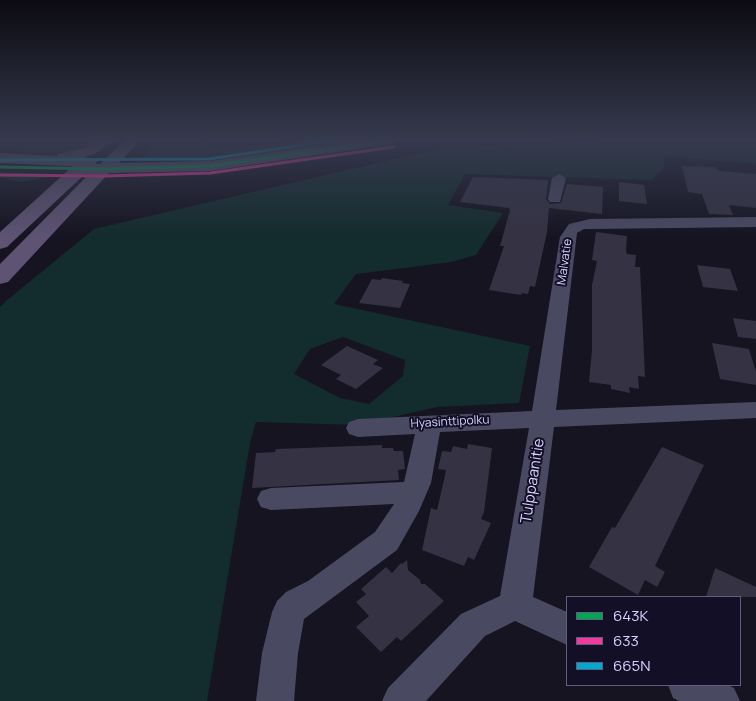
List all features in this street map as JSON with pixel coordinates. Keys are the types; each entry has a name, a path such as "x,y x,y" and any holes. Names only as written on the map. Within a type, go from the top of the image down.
{"main road":[{"path":"0,243 87,173"},
{"path":"0,277 89,173"}],"street":[{"path":"555,199 559,178"},
{"name":"Malvatie","path":"543,419 570,232 583,224 756,222"},
{"path":"543,419 756,410"},
{"name":"Hyasinttipolku","path":"358,428 543,419"},
{"name":"Tulppaanitie","path":"515,606 543,419"},
{"path":"275,701 280,654 290,612 298,602 320,591 386,541 405,511 417,483 430,423"},
{"path":"271,499 412,492"},
{"path":"401,701 473,625 515,606 566,629"},
{"path":"688,686 721,701"}],"green space":[{"path":"0,173 22,173 47,177 21,182 0,177"},
{"path":"336,173 659,173 652,180 465,174 448,205 503,213 476,255 451,262 356,274 334,304 530,346 519,403 437,407 359,425 256,422 250,443 207,701 0,701 0,307 94,229","holes":["343,337 405,360 403,376 369,404 340,398 294,374 310,349"]}],"building":[{"path":"684,173 756,174 756,208 729,205 733,215 709,214 702,194 688,192"},
{"path":"473,177 548,180 546,199 550,204 561,203 567,184 603,187 602,214 549,208 547,232 535,287 530,286 528,294 522,293 521,295 489,290 504,246 500,246 510,210 509,208 460,202"},
{"path":"619,182 644,185 647,204 619,201"},
{"path":"596,232 627,236 627,254 636,255 635,267 640,267 645,377 638,376 639,389 629,387 630,393 611,389 611,385 589,382 592,350 592,285 597,261 592,260"},
{"path":"697,265 730,269 738,291 703,287"},
{"path":"382,278 410,284 400,308 359,303 372,279 381,280"},
{"path":"733,318 756,321 756,339 738,337"},
{"path":"712,343 749,349 756,372 756,385 720,379"},
{"path":"347,346 378,360 373,364 383,368 356,389 336,379 341,375 321,365"},
{"path":"468,444 492,448 484,512 481,519 491,523 474,560 468,557 464,566 422,550 431,508 437,510 444,480 446,470 438,469 442,451 451,452 453,446 467,449"},
{"path":"382,445 382,448 393,448 394,451 403,451 405,469 398,470 399,480 252,488 256,453 275,452 276,449"},
{"path":"662,447 704,465 655,566 665,572 657,587 645,580 638,595 589,567 612,527 615,528"},
{"path":"407,560 408,570 420,580 421,584 425,584 444,601 401,641 397,637 381,652 356,627 369,616 356,602 366,594 361,589 386,567 392,573 401,563"},
{"path":"715,568 756,587 756,597 706,596"}],"transit line":[{"name":"633","path":"0,175 103,176 212,173"}]}
